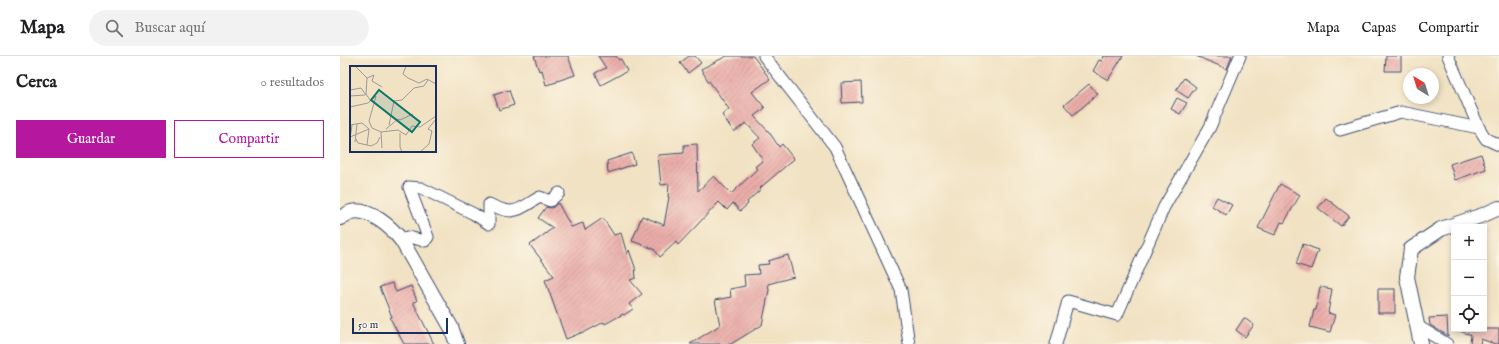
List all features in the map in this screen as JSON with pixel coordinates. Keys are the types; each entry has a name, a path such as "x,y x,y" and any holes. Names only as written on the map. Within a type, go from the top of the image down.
{"street":[{"path":"764,56 835,147 901,290 909,344"},
{"path":"1056,344 1068,301 1116,315 1164,207 1210,127 1240,56"},
{"path":"1448,56 1479,128 1486,139 1499,145"},
{"path":"1340,130 1401,112 1479,128"},
{"path":"402,240 408,237 425,241 428,237 409,187 421,188 474,214 489,224 489,204 501,210 513,212 540,197 550,201 559,193"},
{"path":"1421,344 1407,277 1411,249 1441,229 1499,208"},
{"path":"340,218 352,212 368,213 392,228 402,240 452,327 457,344"},
{"path":"1416,324 1447,344"}],"building":[{"path":"534,56 568,56 575,75 546,85 542,70 539,71"},
{"path":"598,56 616,56 619,60 621,59 627,71 601,85 595,73 606,68"},
{"path":"689,56 695,56 701,63 688,73 680,63"},
{"path":"727,56 753,56 770,79 752,92 765,108 754,116 769,132 779,147 782,144 794,159 760,188 761,189 747,202 748,204 740,211 733,203 727,210 719,202 678,245 676,242 660,257 654,249 632,241 642,216 664,225 669,197 669,184 661,185 658,155 684,153 684,145 697,144 698,191 714,176 731,194 757,169 755,167 763,160 752,144 760,138 746,123 734,132 722,115 729,109 701,69"},
{"path":"1104,56 1123,56 1108,80 1093,71 1099,60 1102,61"},
{"path":"1196,56 1232,56 1227,69"},
{"path":"1386,56 1401,56 1401,71 1385,71"},
{"path":"1184,78 1196,87 1188,98 1176,90"},
{"path":"861,82 862,102 842,103 841,83"},
{"path":"1089,84 1098,94 1073,115 1064,105"},
{"path":"509,90 514,105 499,110 494,95"},
{"path":"1177,98 1187,103 1180,114 1171,109"},
{"path":"632,153 635,164 608,173 607,161"},
{"path":"1481,154 1486,169 1455,180 1450,164"},
{"path":"1280,184 1300,195 1284,223 1281,222 1275,235 1258,228"},
{"path":"1217,197 1232,205 1226,215 1212,206"},
{"path":"1326,198 1349,216 1341,226 1318,208"},
{"path":"558,203 571,227 583,223 585,230 603,218 614,235 621,233 627,254 629,250 635,267 636,278 630,280 642,294 629,304 633,309 624,315 623,314 605,324 604,322 583,333 566,339 545,280 554,276 530,245 553,228 538,218 546,207 552,208"},
{"path":"1303,244 1318,250 1311,269 1296,264"},
{"path":"788,255 794,277 768,284 769,290 762,325 731,344 690,344 720,325 715,300 731,297 730,289 745,286 744,275 759,274 758,265 769,264 768,261"},
{"path":"392,283 396,292 411,286 417,301 413,302 434,344 404,344 390,318 392,317 380,287"},
{"path":"1320,287 1332,289 1328,313 1335,315 1330,332 1310,327 1314,310 1316,310"},
{"path":"1378,289 1395,289 1395,313 1378,313"},
{"path":"1447,317 1448,336 1430,325 1429,318"},
{"path":"1244,318 1254,325 1245,337 1236,330"},
{"path":"1487,329 1499,329 1499,344 1481,339 1480,344 1470,344 1471,335 1463,332 1487,332"}]}
